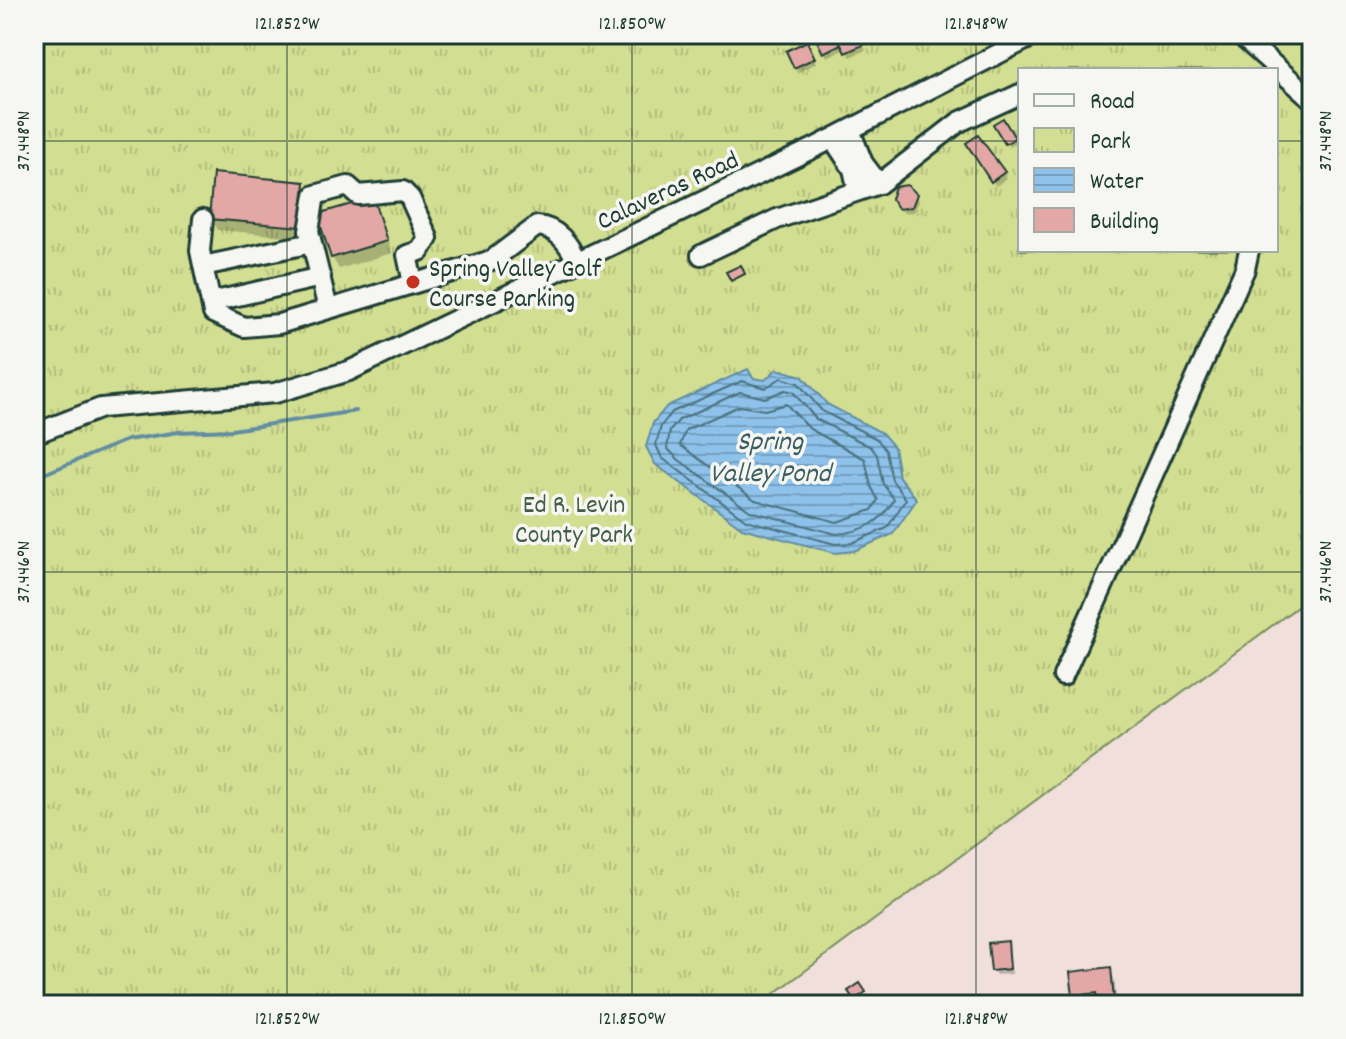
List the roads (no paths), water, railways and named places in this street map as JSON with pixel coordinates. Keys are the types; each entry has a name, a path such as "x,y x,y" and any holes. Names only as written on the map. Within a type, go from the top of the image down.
{"street":[{"name":"Calaveras Road","path":"34,434 101,408 275,393 349,371 833,139 1037,34"},
{"path":"1239,34 1277,68"},
{"path":"1278,69 1312,99"},
{"path":"701,255 777,219 879,184 959,122 1018,95"},
{"path":"850,130 863,163 879,184"},
{"path":"833,139 853,169 858,191"},
{"path":"328,309 309,231 315,195 348,186 358,195 403,191 418,212 428,238 420,251 407,255 413,283"},
{"path":"203,219 200,251 213,313 244,327 279,324 492,260 537,226 554,231 572,247 576,261"},
{"path":"203,266 312,243"},
{"path":"1063,676 1245,269 1249,252"},
{"path":"211,302 321,277"}],"water":[{"name":"Spring Valley Pond","path":"748,369 753,378 765,380 777,369 802,376 827,404 882,433 894,447 899,477 917,499 893,534 854,551 835,553 742,528 655,464 646,447 653,423 667,406"}],"waterway":[{"path":"34,478 127,440 179,432 232,430 356,411"}],"place":[{"name":"Spring Valley Golf Course Parking","path":"413,282"}],"park label":[{"name":"Ed R. Levin County Park","path":"574,518"}]}
